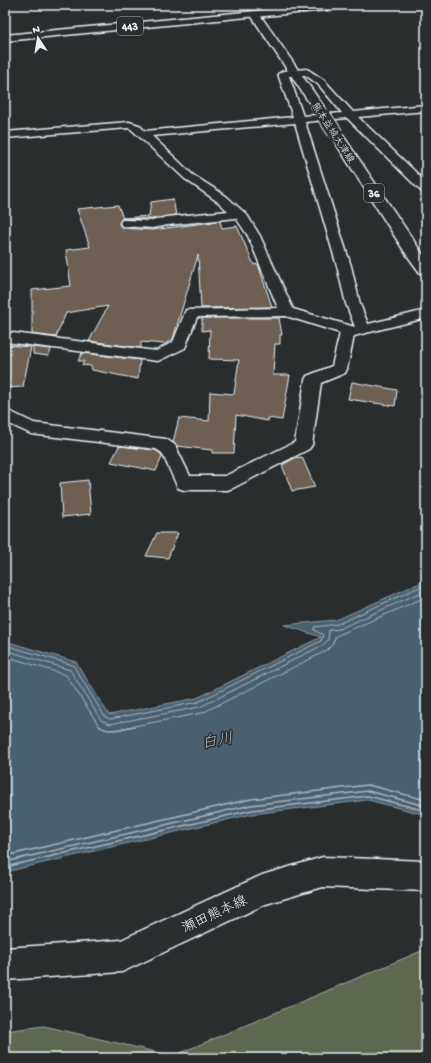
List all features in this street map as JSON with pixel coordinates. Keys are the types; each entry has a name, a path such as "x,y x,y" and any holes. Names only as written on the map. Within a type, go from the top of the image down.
{"main road":[{"name":"熊本益城大津線","path":"248,5 318,107 426,270"},
{"path":"255,14 347,5"},
{"name":"443","path":"5,38 255,14"},
{"name":"瀬田熊本線","path":"5,964 122,956 262,890 323,872 426,876"}],"street":[{"path":"5,415 31,428 160,443 169,449 184,483 228,482 303,445 313,380 339,369 356,330 357,318 346,271 300,119 283,74 307,72 320,82 350,115 426,189"},
{"path":"143,134 426,108"},
{"path":"5,135 129,126 135,127 189,176 222,199 243,218 254,236 287,312"},
{"path":"126,224 158,224 167,221 237,214"},
{"path":"5,337 158,356 180,346 191,313 287,312 356,330 426,314"}],"green space":[{"path":"426,949 426,1058 5,1058 5,1031 44,1026 173,1056"}],"water":[{"name":"白川","path":"426,578 426,815 368,800 252,814 5,872 5,641 76,662 109,715 197,698 321,637 284,625 336,620 422,582"}],"building":[{"path":"173,199 176,215 152,219 122,218 119,224 122,228 152,230 220,221 222,228 237,226 254,265 258,264 272,307 201,308 198,255 173,339 165,344 141,342 141,348 89,341 108,306 66,313 56,337 32,334 32,290 71,286 66,250 90,247 77,209 118,205 123,218 149,216 151,202"},
{"path":"202,318 279,318 282,335 280,335 280,344 275,344 273,375 290,375 282,420 268,418 268,421 236,415 234,453 212,453 212,450 177,446 173,442 179,418 209,421 210,392 234,394 239,360 209,359 210,330 202,331"},
{"path":"5,345 31,347 23,387 5,388"},
{"path":"33,347 51,349 49,356 33,354"},
{"path":"82,353 140,360 138,379 92,370 91,366 82,365 84,361 78,361"},
{"path":"352,382 397,390 395,406 348,399"},
{"path":"119,446 155,450 161,454 162,457 156,471 111,462"},
{"path":"302,457 315,487 292,491 282,465 295,458"},
{"path":"88,480 91,514 62,517 60,483"},
{"path":"157,533 178,533 168,558 146,556"}]}
